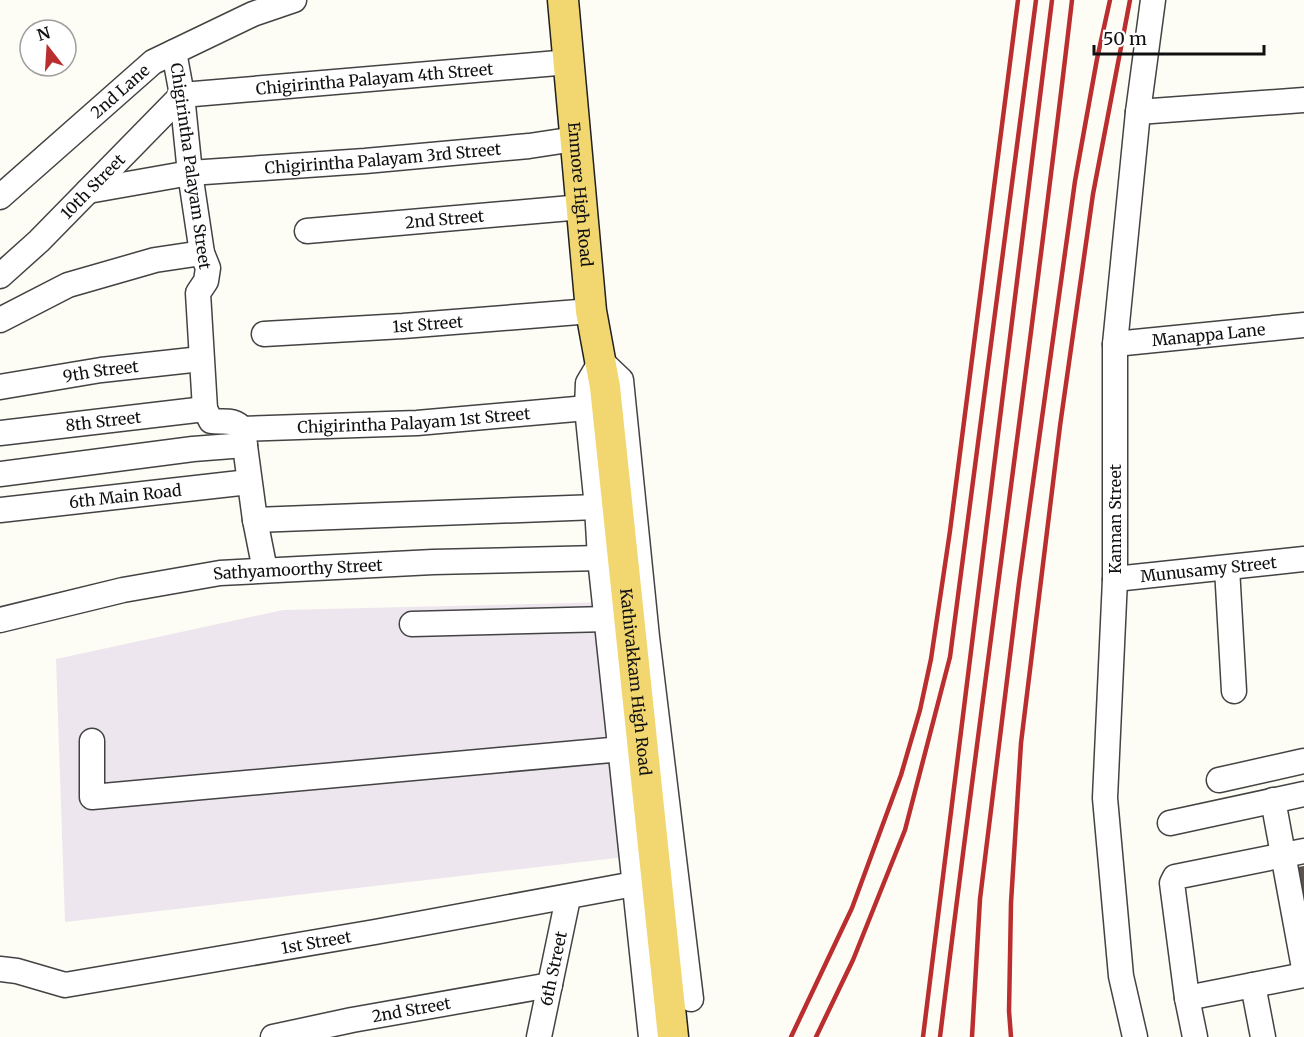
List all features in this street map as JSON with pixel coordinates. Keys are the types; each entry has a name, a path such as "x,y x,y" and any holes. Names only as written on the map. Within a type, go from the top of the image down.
{"main road":[{"name":"Enmore High Road","path":"563,0 598,385"},
{"name":"Kathivakkam High Road","path":"598,385 673,1037"}],"street":[{"name":"2nd Lane","path":"0,197 153,63 253,14 294,0"},
{"name":"Kannan Street","path":"1135,1037 1121,976 1106,798 1114,579 1115,344 1138,112 1153,0"},
{"name":"Chigirintha Palayam Street","path":"174,52 182,95 190,173 202,253 208,268 206,282 198,293 205,409"},
{"name":"Chigirintha Palayam 4th Street","path":"182,95 568,62"},
{"name":"10th Street","path":"0,276 182,95"},
{"path":"1138,112 1304,100"},
{"name":"Chigirintha Palayam 3rd Street","path":"88,191 190,173 365,161 529,146 575,139"},
{"name":"2nd Street","path":"307,231 582,207"},
{"path":"0,320 68,285 155,260 202,253"},
{"name":"1st Street","path":"264,334 591,311"},
{"name":"Manappa Lane","path":"1115,344 1304,325"},
{"name":"9th Street","path":"0,387 101,370 201,359"},
{"path":"651,1037 600,558 597,507 598,385 621,380 647,637 691,999"},
{"name":"Chigirintha Palayam 1st Street","path":"243,437 417,423 598,385"},
{"path":"205,409 211,421 238,423 243,437 265,570"},
{"name":"8th Street","path":"0,433 205,409"},
{"path":"0,474 243,437"},
{"name":"6th Main Road","path":"0,510 249,482"},
{"path":"255,520 597,507"},
{"name":"Sathyamoorthy Street","path":"0,620 123,590 220,573 433,562 600,558"},
{"name":"Munusamy Street","path":"1114,579 1304,559"},
{"path":"1227,568 1234,691"},
{"path":"412,624 608,619"},
{"path":"92,741 92,797 622,749"},
{"path":"1219,780 1304,761"},
{"path":"1170,823 1304,794"},
{"path":"1273,800 1293,852 1304,968"},
{"path":"1195,1037 1187,998 1172,883 1175,878 1293,852"},
{"name":"1st Street","path":"0,969 17,971 65,985 568,898 634,884"},
{"name":"6th Street","path":"539,1037 568,898"},
{"path":"1187,998 1304,975"},
{"name":"2nd Street","path":"273,1037 352,1020 550,985"},
{"path":"1253,985 1263,1037"}],"shaded area":[{"path":"611,602 651,854 65,922 56,659 283,610"}],"building":[{"path":"1304,866 1304,905 1292,868"}],"railway":[{"path":"791,1037 852,908 901,775 920,710 931,659 950,531 1018,0"},
{"path":"816,1037 853,960 905,830 950,657 1036,0"},
{"path":"923,1037 1052,0"},
{"path":"940,1037 1072,0"},
{"path":"972,1037 980,899 1019,583 1075,181 1110,0"},
{"path":"1011,1037 1009,1011 1011,903 1021,743 1060,426 1093,194 1130,0"}]}
